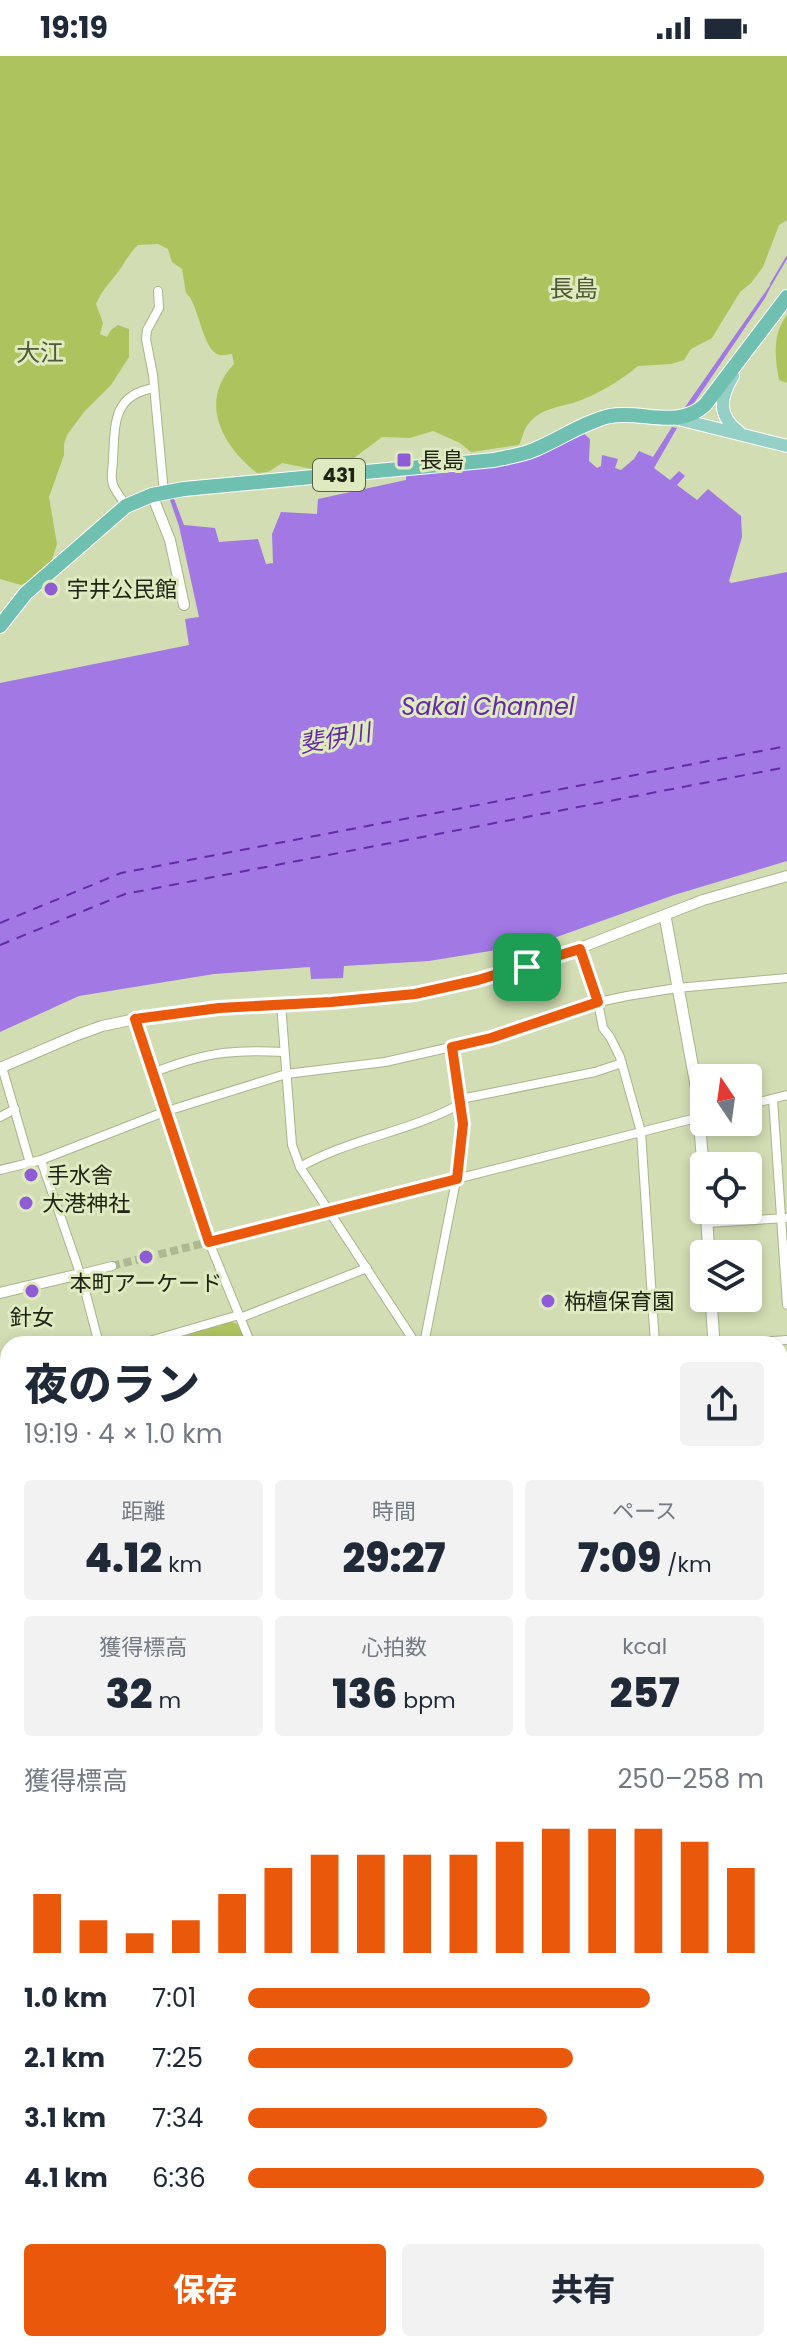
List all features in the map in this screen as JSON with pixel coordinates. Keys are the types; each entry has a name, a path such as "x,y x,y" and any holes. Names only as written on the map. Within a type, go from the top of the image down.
{"highway":[{"path":"678,419 697,412 705,405 787,297"},
{"name":"431","path":"0,626 26,593 126,506 158,494 494,460 532,451 584,425 610,416 678,419"}],"main road":[{"path":"744,435 725,418 721,400 752,342"},
{"path":"705,405 705,414 713,428"},
{"path":"678,419 787,446"},
{"path":"665,916 692,1064"},
{"path":"712,1312 713,1336"}],"street":[{"path":"158,291 159,308 147,330 146,339 154,388 158,494 184,605"},
{"path":"126,506 113,486 111,474 116,419 127,399 140,390 154,388"},
{"path":"30,1163 1,1068 77,1035 135,1019 219,1008 415,994 478,980 580,949 703,900 787,876"},
{"path":"580,949 598,1002 603,1028 622,1063 641,1132 654,1336"},
{"path":"0,1170 41,1160 164,1112 286,1074 385,1062 491,1038 598,1002 677,988 787,978"},
{"path":"281,1004 292,1145 300,1167 411,1336"},
{"path":"135,1019 209,1242 248,1336"},
{"path":"426,1336 463,1142 461,1101 452,1047"},
{"path":"152,1073 209,1053 241,1050 284,1052"},
{"path":"300,1167 358,1140 413,1126 461,1101 595,1072 622,1063"},
{"path":"762,1102 787,1095"},
{"path":"773,1099 784,1218 787,1305"},
{"path":"0,1117 15,1109"},
{"path":"209,1242 690,1119"},
{"path":"41,1160 80,1274 97,1336"},
{"path":"762,1219 784,1218"},
{"path":"0,1293 112,1266"},
{"path":"175,1336 240,1316 367,1268"}],"green space":[{"path":"0,56 787,56 787,220 779,225 763,267 740,292 712,338 691,349 684,360 638,366 592,395 540,414 528,425 519,445 471,452 460,443 433,431 410,438 382,437 350,461 312,469 282,463 268,472 257,473 244,462 225,436 216,408 217,393 223,378 234,364 232,354 219,355 208,345 186,293 182,269 172,262 168,249 158,244 138,245 96,304 103,323 100,334 107,337 118,325 129,329 129,357 111,385 84,412 67,435 64,455 49,497 57,544 52,560 21,585 0,579"},
{"path":"787,315 787,383 779,380 776,355 779,330"},
{"path":"230,1321 239,1325 244,1336 185,1336"}],"water":[{"path":"775,278 765,298 690,409 683,410"},
{"name":"Sakai Channel","path":"672,427 677,428 654,468 670,480 679,471 685,476 677,485 697,500 708,489 741,516 742,537 729,581 787,572 787,861 674,895 540,943 429,961 344,966 343,978 311,979 310,967 214,974 79,996 0,1032 0,683 189,645 185,619 199,617 179,526 169,497 173,496 184,525 215,528 219,542 258,539 266,564 273,563 272,534 281,512 317,514 318,499 406,480 406,473 583,433 590,439 589,461 597,468 601,466 602,455 618,459 615,468 621,470 639,451 653,457"}],"waterway":[{"path":"771,284 787,257"}],"ferry route":[{"path":"0,923 121,873 787,746"},
{"path":"0,945 125,894 787,767"}],"tunnel":[{"path":"112,1266 209,1242"}],"place":[{"name":"長島","path":"404,460"},
{"name":"宇井公民館","path":"51,589"},
{"name":"手水舎","path":"31,1175"},
{"name":"大港神社","path":"26,1203"},
{"name":"本町アーケード","path":"146,1257"},
{"name":"針女","path":"32,1291"},
{"name":"栴檀保育園","path":"548,1301"}],"district":[{"name":"長島","path":"574,288"},
{"name":"大江","path":"40,352"}],"route":[{"path":"580,949 598,1002 491,1038 452,1047 463,1124 457,1179 209,1242 135,1019 219,1008 398,996 446,988 527,967 580,949"}],"water label":[{"name":"斐伊川","path":"335,738"}]}
